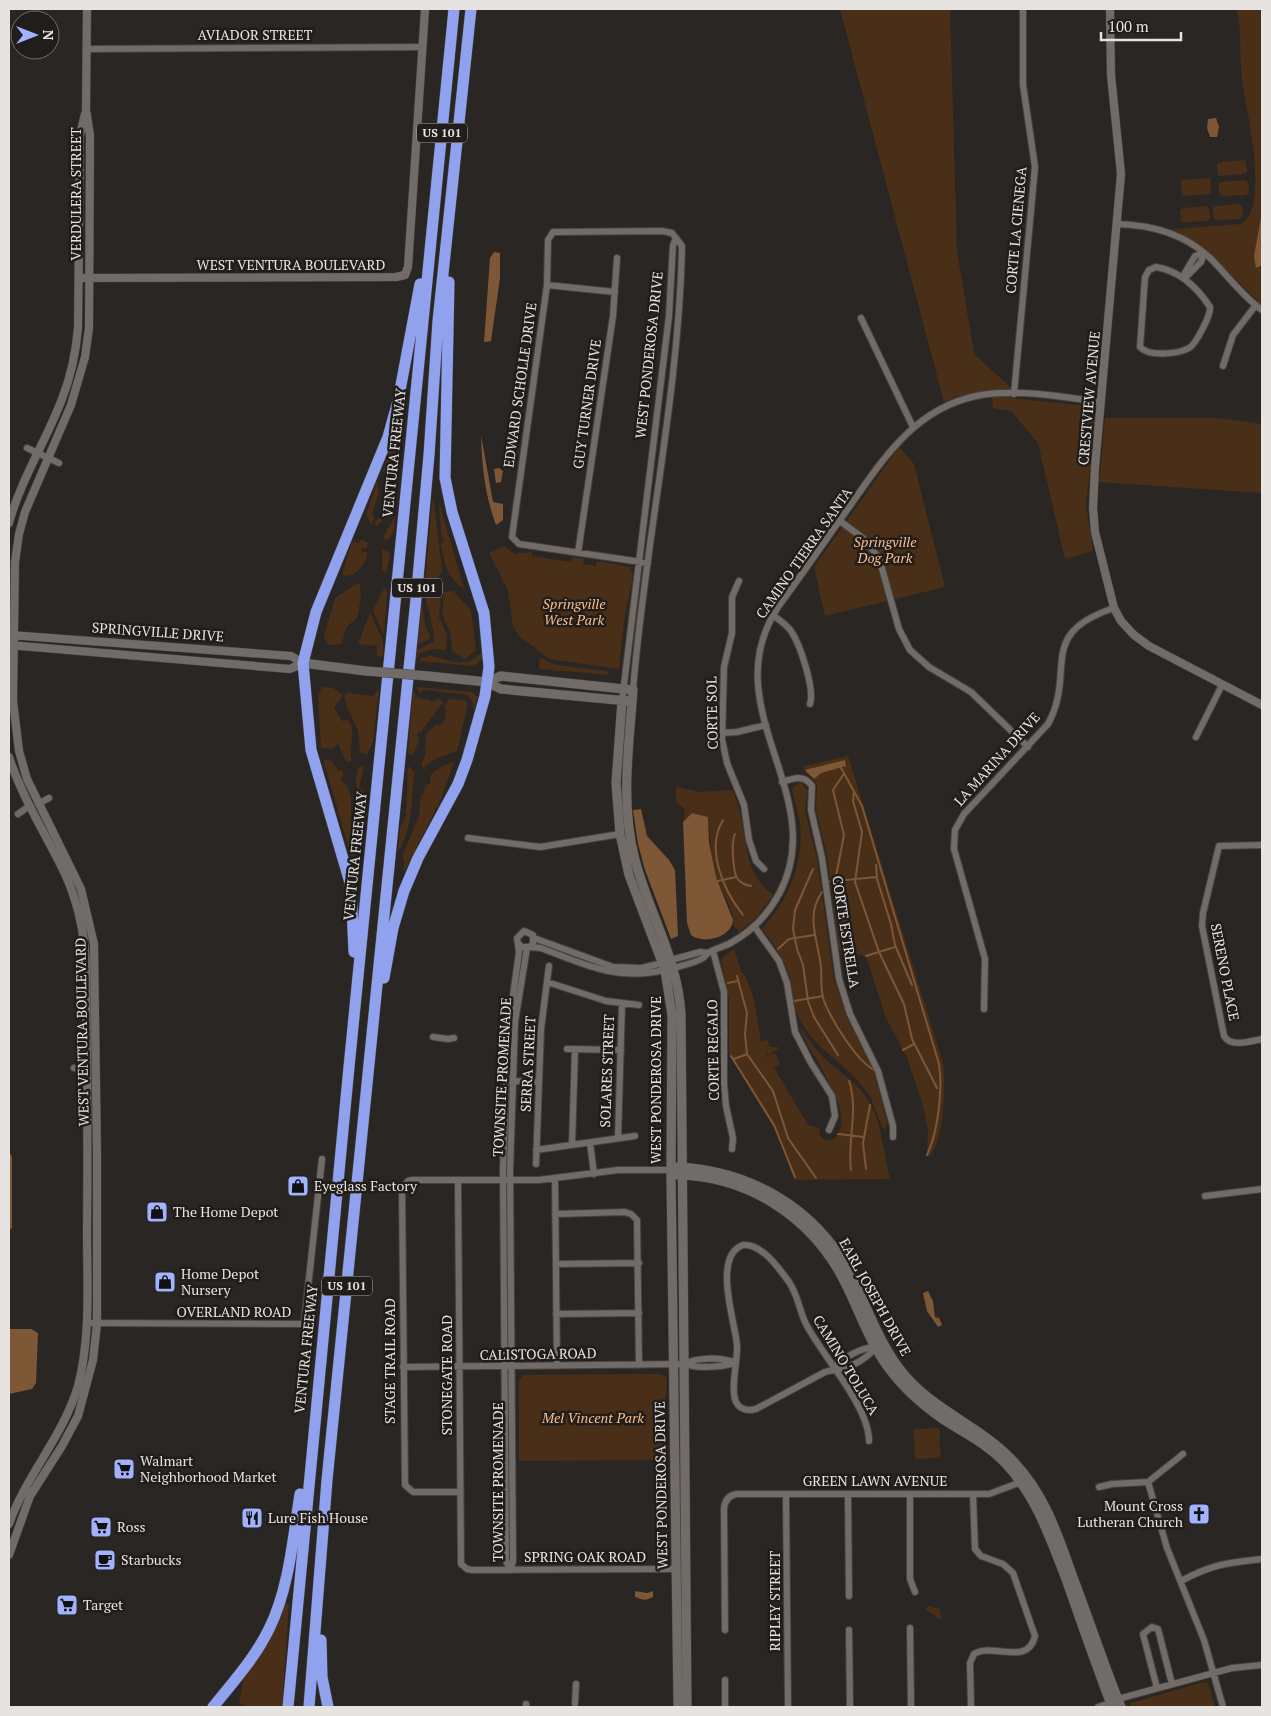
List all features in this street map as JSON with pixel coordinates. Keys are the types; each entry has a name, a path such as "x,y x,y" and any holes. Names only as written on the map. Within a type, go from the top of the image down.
{"highway":[{"name":"VENTURA FREEWAY","path":"288,1707 354,1011 454,9"},
{"name":"US 101","path":"309,1707 320,1554 419,570 438,321 471,9"},
{"path":"374,1018 404,891 418,858 458,784 467,760 487,682 488,665 484,613 450,506 444,465 446,356 455,158"},
{"path":"354,1011 354,913 351,886 311,750 303,663 316,612 388,437 400,392 423,270 429,257"},
{"path":"213,1707 255,1654 275,1616 284,1582 302,1485 311,1457"},
{"path":"320,1554 321,1659 328,1707"}],"main road":[{"name":"SPRINGVILLE DRIVE","path":"303,663 487,682 501,689 632,702"},
{"name":"SPRINGVILLE DRIVE","path":"487,682 501,676 633,690"},
{"name":"WEST PONDEROSA DRIVE","path":"624,834 633,690"},
{"name":"WEST PONDEROSA DRIVE","path":"622,701 616,783 629,875 668,965 681,1015 684,1364 678,1707"},
{"name":"WEST PONDEROSA DRIVE","path":"668,965 672,1015 671,1171 674,1364 680,1569 687,1707"},
{"name":"EARL JOSEPH DRIVE","path":"671,1171 682,1171 739,1186 770,1200 798,1221 815,1237 836,1265 894,1375 917,1400 944,1420 986,1446 1024,1480 1047,1530 1115,1704"}],"street":[{"name":"VERDULERA STREET","path":"87,9 86,110 90,135 88,278"},
{"name":"WEST VENTURA BOULEVARD","path":"79,278 403,276 408,267 425,9"},
{"name":"CORTE LA CIENEGA","path":"1014,394 1036,167 1023,85 1023,9"},
{"name":"CRESTVIEW AVENUE","path":"1110,9 1111,75 1122,165 1093,514 1114,608 1125,626 1141,640 1262,705"},
{"name":"AVIADOR STREET","path":"87,48 422,47"},
{"name":"VERDULERA STREET","path":"79,278 80,135 86,110"},
{"path":"1117,224 1144,226 1162,230 1188,242 1204,252 1262,310"},
{"name":"EDWARD SCHOLLE DRIVE","path":"578,554 518,544 514,541 512,530 547,285 548,240 553,232 662,231 672,233 676,238"},
{"name":"WEST PONDEROSA DRIVE","path":"622,701 670,316 673,245 676,238 682,246 681,300 633,690"},
{"path":"1182,276 1194,256 1204,252"},
{"name":"GUY TURNER DRIVE","path":"578,554 615,292 617,258"},
{"path":"1156,267 1182,276 1209,305 1208,318 1193,344 1188,348 1163,353 1146,352 1139,343 1146,273 1151,268 1156,267"},
{"path":"9,523 14,502 36,452 62,401 75,355 78,328 79,278"},
{"name":"WEST VENTURA BOULEVARD","path":"9,1555 22,1514 30,1496 62,1446 80,1409 93,1360 97,1324 96,963 92,930 81,889 27,779 14,726 11,645 15,562 19,534 25,512 47,457 71,405 85,357 89,328 88,278"},
{"path":"547,285 615,292"},
{"path":"1223,366 1233,335 1256,305"},
{"path":"861,318 913,427"},
{"name":"CAMINO TIERRA SANTA","path":"528,947 541,948 619,974 642,975 700,952 711,952 733,942 754,926 769,910 780,893 791,859 793,824 758,694 757,668 762,640 773,614 888,454 913,427 937,410 957,402 988,394 1014,394 1101,402"},
{"path":"27,448 59,463"},
{"path":"840,522 864,539 880,558 899,630 915,655 931,668 972,692 1028,747"},
{"path":"578,554 648,564"},
{"name":"CORTE SOL","path":"739,581 732,597 732,633 724,667 722,733 727,763 744,805 749,840 756,861 764,869"},
{"name":"LA MARINA DRIVE","path":"984,1009 985,959 955,855 954,836 964,814 1044,730 1053,713 1064,649 1071,632 1089,617 1114,608"},
{"path":"773,614 787,627 798,644 811,693 810,704"},
{"name":"SPRINGVILLE DRIVE","path":"11,635 291,656 303,663"},
{"name":"SPRINGVILLE DRIVE","path":"11,645 290,669 303,663"},
{"path":"1196,737 1222,685"},
{"path":"722,733 738,732 766,725"},
{"name":"WEST VENTURA BOULEVARD","path":"9,757 27,805 64,874 83,932 86,963 88,1154 87,1324 84,1358 68,1415 50,1450 28,1481 9,1524"},
{"name":"CORTE ESTRELLA","path":"782,782 802,778 809,782 812,789 811,810 822,858 839,980 850,1014 881,1079 893,1126 893,1137"},
{"path":"18,814 27,805 49,798"},
{"path":"468,838 540,847 624,834"},
{"name":"SERENO PLACE","path":"1262,845 1229,844 1219,848 1203,913 1202,926 1223,1034 1229,1041 1235,1044 1262,1039"},
{"path":"754,926 779,961 786,983 795,1032 811,1063 832,1096 836,1116 829,1130"},
{"path":"524,931 529,931 534,938 528,947 518,943 518,936 524,931"},
{"name":"CAMINO TIERRA SANTA","path":"534,938 612,967 641,968 668,965"},
{"name":"TOWNSITE PROMENADE","path":"510,1570 506,1561 508,1022 519,952 518,943"},
{"name":"TOWNSITE PROMENADE","path":"509,1081 516,1010 528,947"},
{"name":"CORTE REGALO","path":"711,952 724,992 724,1084 733,1138 732,1149"},
{"name":"SERRA STREET","path":"536,1164 541,1029 549,966"},
{"path":"547,982 606,1001 639,1005"},
{"name":"SOLARES STREET","path":"618,1138 622,1004"},
{"path":"433,1037 448,1040 454,1038"},
{"path":"572,1145 571,1049 621,1050"},
{"path":"74,1068 87,1068"},
{"path":"509,1081 539,1082"},
{"path":"536,1150 635,1136"},
{"path":"590,1142 594,1174"},
{"path":"88,1154 97,1154"},
{"name":"OVERLAND ROAD","path":"87,1324 304,1324 322,1159"},
{"name":"EARL JOSEPH DRIVE","path":"408,1181 555,1179 624,1170 671,1171"},
{"path":"555,1179 557,1366"},
{"name":"STONEGATE ROAD","path":"458,1180 460,1559 465,1568"},
{"name":"STAGE TRAIL ROAD","path":"408,1181 402,1189 405,1485 413,1492 460,1492"},
{"path":"1205,1196 1262,1189"},
{"path":"555,1214 625,1212 634,1217 638,1226 639,1365"},
{"name":"CAMINO TOLUCA","path":"736,1363 736,1340 728,1301 728,1265 730,1255 736,1248 746,1244 756,1247 786,1279 796,1296 808,1327 864,1415 868,1428 869,1442"},
{"path":"556,1264 639,1263"},
{"path":"556,1314 639,1313"},
{"path":"736,1363 735,1398 740,1407 749,1410 834,1369 840,1370 872,1353 879,1345"},
{"name":"CALISTOGA ROAD","path":"403,1367 684,1364 692,1367 726,1366 736,1363"},
{"path":"1099,1487 1112,1484 1148,1482 1183,1454"},
{"name":"GREEN LAWN AVENUE","path":"725,1630 724,1508 728,1498 737,1494 996,1493 1024,1480"},
{"path":"1148,1482 1166,1548 1198,1622 1223,1707"},
{"name":"RIPLEY STREET","path":"786,1494 788,1707"},
{"path":"848,1494 849,1596"},
{"path":"910,1494 910,1579 915,1592"},
{"path":"971,1707 970,1663 975,1649 1023,1651 1033,1642 1035,1632 1013,1573 999,1561 981,1556 975,1549 974,1494"},
{"path":"1181,1581 1200,1570 1214,1566 1262,1559"},
{"name":"SPRING OAK ROAD","path":"465,1568 472,1570 680,1569"},
{"path":"1157,1688 1143,1634 1152,1627 1158,1629 1172,1684"},
{"path":"910,1628 911,1707"},
{"path":"849,1630 850,1707"},
{"path":"1098,1707 1115,1704 1157,1688 1213,1672 1262,1665"},
{"path":"725,1680 725,1707"},
{"path":"576,1684 576,1703"}],"green space":[{"path":"840,9 950,9 957,251 974,354 1010,387 1010,398 1097,407 1086,504 1093,551 1065,559 1038,443 1011,411 993,408 991,390 944,402"},
{"path":"1237,9 1262,9 1262,305 1206,250 1173,229 1241,224 1250,214 1254,198 1254,155 1242,77"},
{"path":"1243,160 1246,162 1247,172 1244,174 1220,176 1218,174 1217,164 1220,162"},
{"path":"1210,178 1211,194 1182,196 1181,180"},
{"path":"1245,180 1248,183 1249,192 1246,195 1222,196 1219,194 1219,184 1221,182"},
{"path":"1239,204 1242,207 1243,216 1240,219 1216,220 1214,218 1213,208 1216,206"},
{"path":"1206,206 1209,209 1210,218 1207,221 1181,221 1180,211 1183,208"},
{"path":"1105,418 1218,418 1262,424 1262,493 1099,482"},
{"path":"396,429 399,441 390,470 390,508 387,517 376,527 375,522 380,517 380,511 384,512 385,475 383,471"},
{"name":"Springville Dog Park","path":"899,447 914,464 945,587 825,616 814,567"},
{"path":"377,482 379,492 372,514 374,518 372,525 366,515"},
{"path":"432,501 434,501 442,571 435,582 425,583"},
{"path":"439,502 464,588 450,575 446,564 441,545 444,540 441,532"},
{"path":"395,517 394,532 387,541 383,537"},
{"path":"362,539 368,543 367,547 361,549 361,551 368,553 365,561 357,571 350,575 342,574 352,542 358,543"},
{"name":"Springville West Park","path":"504,546 515,554 532,552 532,556 571,562 572,557 584,559 583,564 596,566 597,561 630,567 633,576 625,614 619,669 550,659 519,636 513,626 508,591 489,553"},
{"path":"382,549 387,550 390,556 386,574 382,569"},
{"path":"358,583 360,584 361,598 357,618 346,627 342,644 328,645 324,637 335,598"},
{"path":"385,587 387,593 384,636 373,610"},
{"path":"434,588 441,596 439,617 447,635 446,650 435,649 420,653 416,660 417,650 434,642 424,592 425,589"},
{"path":"453,591 471,610 476,650 465,659 452,651 451,635 442,613 444,592"},
{"path":"422,601 425,625 431,638 418,645"},
{"path":"370,613 383,640 383,657 377,656 377,646 358,644"},
{"path":"482,651 483,658 474,666 419,661 421,657 427,658 428,655 449,661 464,662 470,661"},
{"path":"541,658 557,665 606,671 610,675 539,669 539,659"},
{"path":"322,687 333,688 343,695 334,708 342,721 348,720 351,725 352,760 350,762 346,761 338,744 331,749 321,748 318,695"},
{"path":"416,687 472,692 478,697 473,712 473,703 468,695 427,690 422,691 421,694"},
{"path":"379,689 373,742 367,755 360,752 358,730 347,707 344,695 348,693 373,696"},
{"path":"413,691 419,698 430,700 431,703 438,699 443,702 421,732 417,733 419,741 412,756 408,753"},
{"path":"449,699 464,700 468,703 457,751 437,758 423,768 421,765 425,755 426,734 435,725 440,726 446,717 444,713 447,710 444,708"},
{"path":"848,756 943,1063 943,1111 935,1148 930,1156 927,1155 928,1130 922,1102 907,1058 886,1018 866,956 839,950 827,855 816,810 817,786 813,778 805,773 804,766"},
{"path":"323,759 333,761 338,770 342,770 344,774 341,779 348,788 351,799 351,818 358,839 354,857 351,856"},
{"path":"454,762 441,799 404,872 404,859 402,857 419,816 421,795 423,795 425,786 430,783 430,776 435,771"},
{"path":"364,765 359,789 363,790 365,814 363,822 358,804 356,779 358,768"},
{"path":"408,766 415,772 411,813 407,833 398,852 400,828 406,816"},
{"path":"800,782 807,790 805,811 817,859 834,980 846,1015 874,1072 887,1122 885,1130 880,1123 867,1092 848,1071 817,1043 800,1020 793,1002 791,982 786,967 776,947 762,929 780,906 793,880 797,866 801,838 800,823 792,789"},
{"path":"676,787 701,792 733,791 738,805 746,847 755,874 762,885 773,895 756,918 739,932 733,925 730,907 716,878 711,855 708,817 694,813 684,820 685,809 676,802"},
{"path":"734,949 754,999 761,1042 767,1039 770,1047 778,1047 778,1049 768,1055 766,1052 767,1056 775,1053 780,1064 774,1068 808,1125 819,1128 819,1134 824,1139 832,1140 840,1130 841,1117 830,1084 799,1026 819,1053 855,1084 871,1105 880,1131 890,1179 794,1180 777,1133 729,1054 729,999 721,961 723,957"},
{"name":"Mel Vincent Park","path":"661,1374 667,1380 665,1460 519,1461 519,1380 523,1375"},
{"path":"938,1428 940,1430 939,1443 941,1455 938,1458 916,1459 914,1456 913,1431 915,1429"},
{"path":"284,1602 289,1604 282,1707 251,1707 239,1703 244,1677"},
{"path":"929,1606 940,1609 941,1620 925,1609"},
{"path":"1204,1682 1208,1683 1215,1707 1129,1707 1131,1703"}],"shaded area":[{"path":"1216,118 1219,127 1217,137 1210,137 1207,128 1208,119"},
{"path":"1262,212 1262,265 1256,268 1254,256"},
{"path":"494,252 500,253 500,278 491,341 484,342 490,258"},
{"path":"481,435 493,502 503,504 503,520 496,525 485,481"},
{"path":"499,468 503,471 501,482 496,483 494,469"},
{"path":"845,760 846,766 821,773 814,779 805,770"},
{"path":"641,809 647,836 669,860 675,870 678,936 671,939 645,870 638,844 633,810"},
{"path":"692,813 708,817 709,843 716,877 733,920 728,931 716,938 696,938 691,935 687,923 683,822"},
{"path":"9,1151 12,1157 12,1228 9,1230"},
{"path":"928,1291 933,1301 935,1317 939,1318 942,1325 938,1327 927,1311 923,1293"},
{"path":"9,1329 31,1329 38,1333 36,1383 32,1389 9,1394"},
{"path":"635,1591 647,1593 653,1591 653,1597 646,1600 640,1599 635,1597"}],"waterway":[{"path":"840,766 862,806 939,1064 939,1110 934,1135 927,1155"},
{"path":"835,881 844,835 833,790 843,775"},
{"path":"854,792 853,801 862,832 855,882 879,952 904,1004 912,1039 937,1088"},
{"path":"723,820 718,831 716,856 729,894 743,915"},
{"path":"735,834 733,849 737,878 751,886"},
{"path":"876,865 877,879 891,924 895,945 912,985"},
{"path":"813,869 795,910 793,929 803,965 808,1001 814,1017 838,1055"},
{"path":"718,881 736,877"},
{"path":"826,882 876,877"},
{"path":"822,892 817,901 813,919 821,967 823,997 845,1039 860,1058 874,1070"},
{"path":"778,949 789,939 814,935"},
{"path":"866,956 895,947"},
{"path":"737,976 747,1013 745,1034 747,1054 773,1091 788,1138 816,1178"},
{"path":"728,983 737,981"},
{"path":"794,1001 823,996"},
{"path":"903,1050 914,1044"},
{"path":"734,1059 747,1054"},
{"path":"731,1056 774,1125 795,1177"},
{"path":"849,1081 853,1103 850,1148 851,1170"},
{"path":"866,1169 863,1143 870,1105"},
{"path":"838,1134 864,1137"}],"place":[{"name":"Eyeglass Factory","path":"298,1186"},
{"name":"The Home Depot","path":"157,1212"},
{"name":"Home Depot Nursery","path":"165,1282"},
{"name":"Walmart Neighborhood Market","path":"124,1469"},
{"name":"Mount Cross Lutheran Church","path":"1199,1514"},
{"name":"Lure Fish House","path":"252,1518"},
{"name":"Ross","path":"101,1527"},
{"name":"Starbucks","path":"105,1560"},
{"name":"Target","path":"67,1605"}]}
